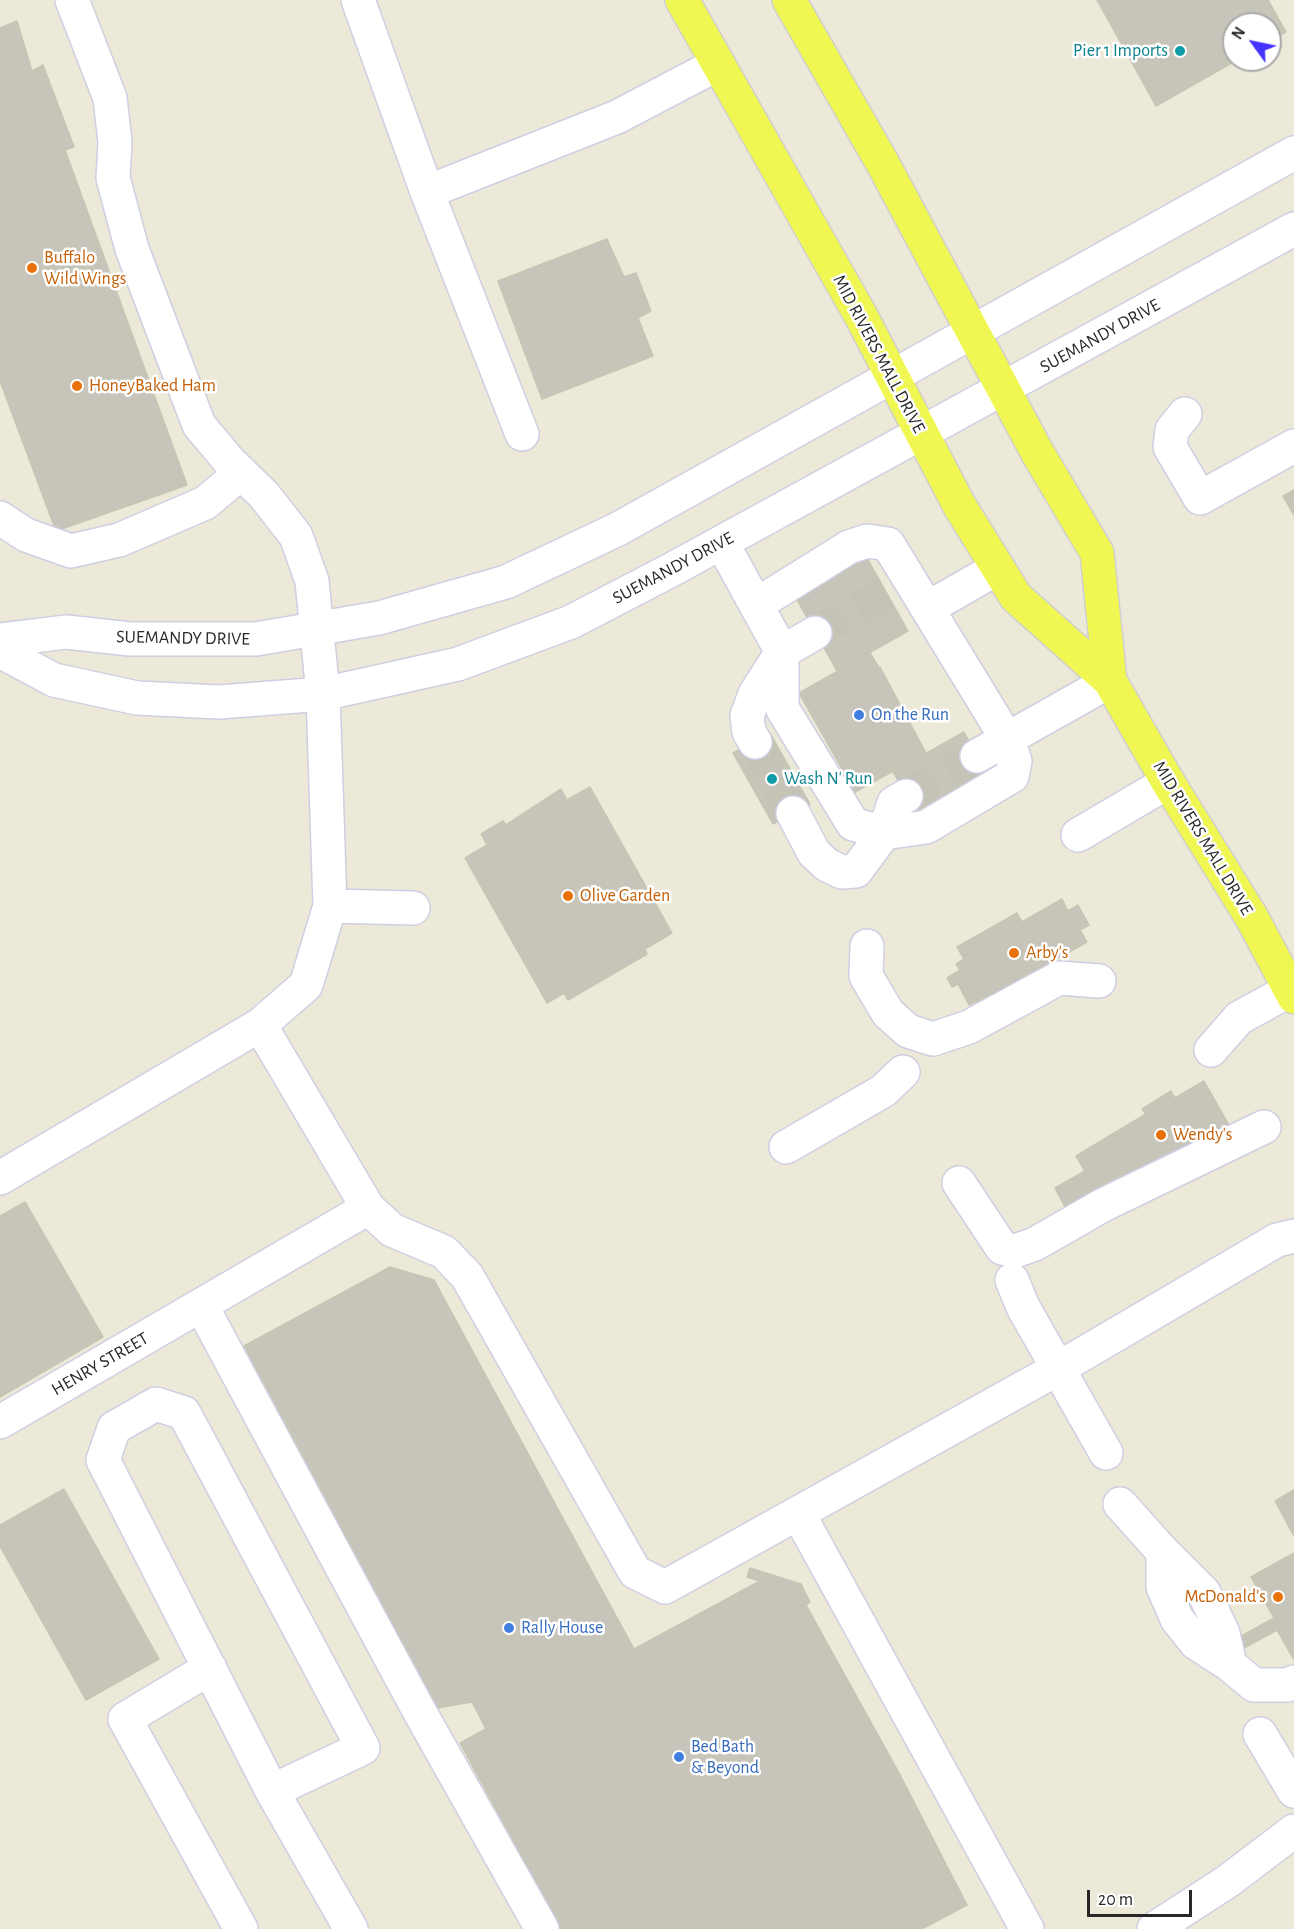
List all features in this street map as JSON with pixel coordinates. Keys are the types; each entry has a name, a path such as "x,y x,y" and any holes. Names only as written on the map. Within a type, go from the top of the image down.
{"main road":[{"name":"MID RIVERS MALL DRIVE","path":"682,0 861,316 959,505 1016,597 1110,681 1168,782 1252,918 1292,994"},
{"name":"MID RIVERS MALL DRIVE","path":"789,0 973,331 1037,452 1097,553 1110,681"}],"street":[{"path":"0,1178 260,1025 306,985 330,906 323,694 312,580 296,536 264,495 198,425 132,249 113,178 115,142 110,98 72,0"},
{"path":"358,0 427,192 522,434"},
{"path":"427,192 617,117 718,64"},
{"name":"SUEMANDY DRIVE","path":"0,640 66,632 130,639 256,639 379,618 506,582 618,529 1294,153"},
{"name":"SUEMANDY DRIVE","path":"0,651 54,680 137,698 219,702 323,694 458,664 561,626 722,543 1294,229"},
{"path":"1185,414 1172,430 1170,447 1200,498 1294,446"},
{"path":"0,518 26,535 72,551 119,540 205,503 241,473"},
{"path":"722,543 756,605 782,652 782,708 853,824 884,833 926,827 1012,776 1015,761 1008,739 928,608 898,585 888,544 867,541 849,547 756,605"},
{"path":"928,608 998,568"},
{"path":"755,742 750,732 747,716 755,694 782,652 815,633"},
{"path":"977,756 1110,681"},
{"path":"1078,836 1168,782"},
{"path":"793,813 814,853 827,865 842,872 856,871 884,833 894,803 906,796"},
{"path":"330,906 413,909"},
{"path":"867,946 866,976 888,1013 908,1031 933,1039 969,1027 1059,978 1099,981"},
{"path":"1211,1050 1239,1018 1292,994"},
{"path":"260,1025 368,1208 392,1230 444,1252 467,1276 635,1572 665,1587 1059,1368 1288,1232"},
{"path":"786,1147 883,1091 903,1072"},
{"path":"959,1183 1002,1248 1015,1251 1035,1244 1103,1205 1264,1127"},
{"name":"HENRY STREET","path":"0,1422 368,1208"},
{"path":"1012,1281 1023,1307 1106,1453"},
{"path":"201,1305 417,1707 542,1929"},
{"path":"272,1791 363,1748 184,1413 156,1404 114,1428 103,1460 272,1791 351,1929"},
{"path":"1120,1504 1162,1552 1163,1587 1177,1619 1196,1644 1230,1665 1254,1685 1287,1685 1294,1682"},
{"path":"798,1513 1027,1929"},
{"path":"210,1668 125,1719 241,1929"},
{"path":"1260,1734 1294,1791"},
{"path":"1154,1929 1228,1881 1294,1832"}],"building":[{"name":"Pier 1 Imports","path":"1097,0 1268,0 1275,12 1222,12 1222,69 1156,106"},
{"path":"17,21 32,71 43,65 74,147 65,150 187,485 56,531 0,381 0,28"},
{"path":"607,239 624,277 636,273 651,311 638,318 653,356 542,399 498,281"},
{"path":"1294,490 1294,515 1283,496"},
{"path":"867,558 908,631 837,671 796,598"},
{"name":"On the Run","path":"870,653 880,667 926,753 855,792 799,693"},
{"path":"964,732 987,775 917,815 893,772"},
{"name":"Wash N' Run","path":"770,733 810,804 773,824 733,753"},
{"name":"Olive Garden","path":"590,787 672,933 645,949 647,954 568,1000 564,993 547,1003 465,858 487,845 481,834 503,821 506,825 561,789 567,800"},
{"name":"Arby's","path":"1062,899 1068,911 1078,905 1089,925 1080,930 1087,942 1046,965 1052,974 1020,989 1016,982 969,1005 958,984 952,987 947,978 960,970 956,964 964,959 957,947 1017,913 1022,922"},
{"name":"Wendy's","path":"1204,1081 1229,1125 1119,1193 1111,1180 1065,1207 1055,1188 1085,1171 1076,1156 1146,1114 1142,1109 1171,1091 1175,1098"},
{"path":"25,1202 103,1337 0,1397 0,1216"},
{"path":"390,1267 434,1280 511,1422 335,1516 244,1346"},
{"path":"511,1422 559,1511 383,1607 335,1516"},
{"path":"64,1489 159,1659 86,1700 0,1546 0,1525"},
{"path":"1294,1490 1294,1536 1275,1501"},
{"name":"Rally House","path":"559,1511 634,1649 486,1729 472,1702 437,1708 383,1607"},
{"name":"McDonald's","path":"1294,1553 1294,1660 1277,1630 1242,1649 1236,1639 1274,1618 1251,1577"},
{"name":"Bed Bath & Beyond","path":"750,1568 801,1584 810,1602 806,1605 898,1771 621,1929 561,1929 460,1743 760,1581 747,1577"},
{"path":"898,1771 967,1905 922,1929 621,1929"}],"tunnel":[{"path":"815,633 887,592"},
{"path":"755,742 793,813"},
{"path":"906,796 977,756"}],"place":[{"name":"Pier 1 Imports","path":"1180,51"},
{"name":"Buffalo Wild Wings","path":"32,268"},
{"name":"HoneyBaked Ham","path":"77,386"},
{"name":"On the Run","path":"859,715"},
{"name":"Wash N' Run","path":"772,779"},
{"name":"Olive Garden","path":"568,896"},
{"name":"Arby's","path":"1014,953"},
{"name":"Wendy's","path":"1161,1135"},
{"name":"McDonald's","path":"1278,1597"},
{"name":"Rally House","path":"509,1628"},
{"name":"Bed Bath & Beyond","path":"679,1757"}]}
